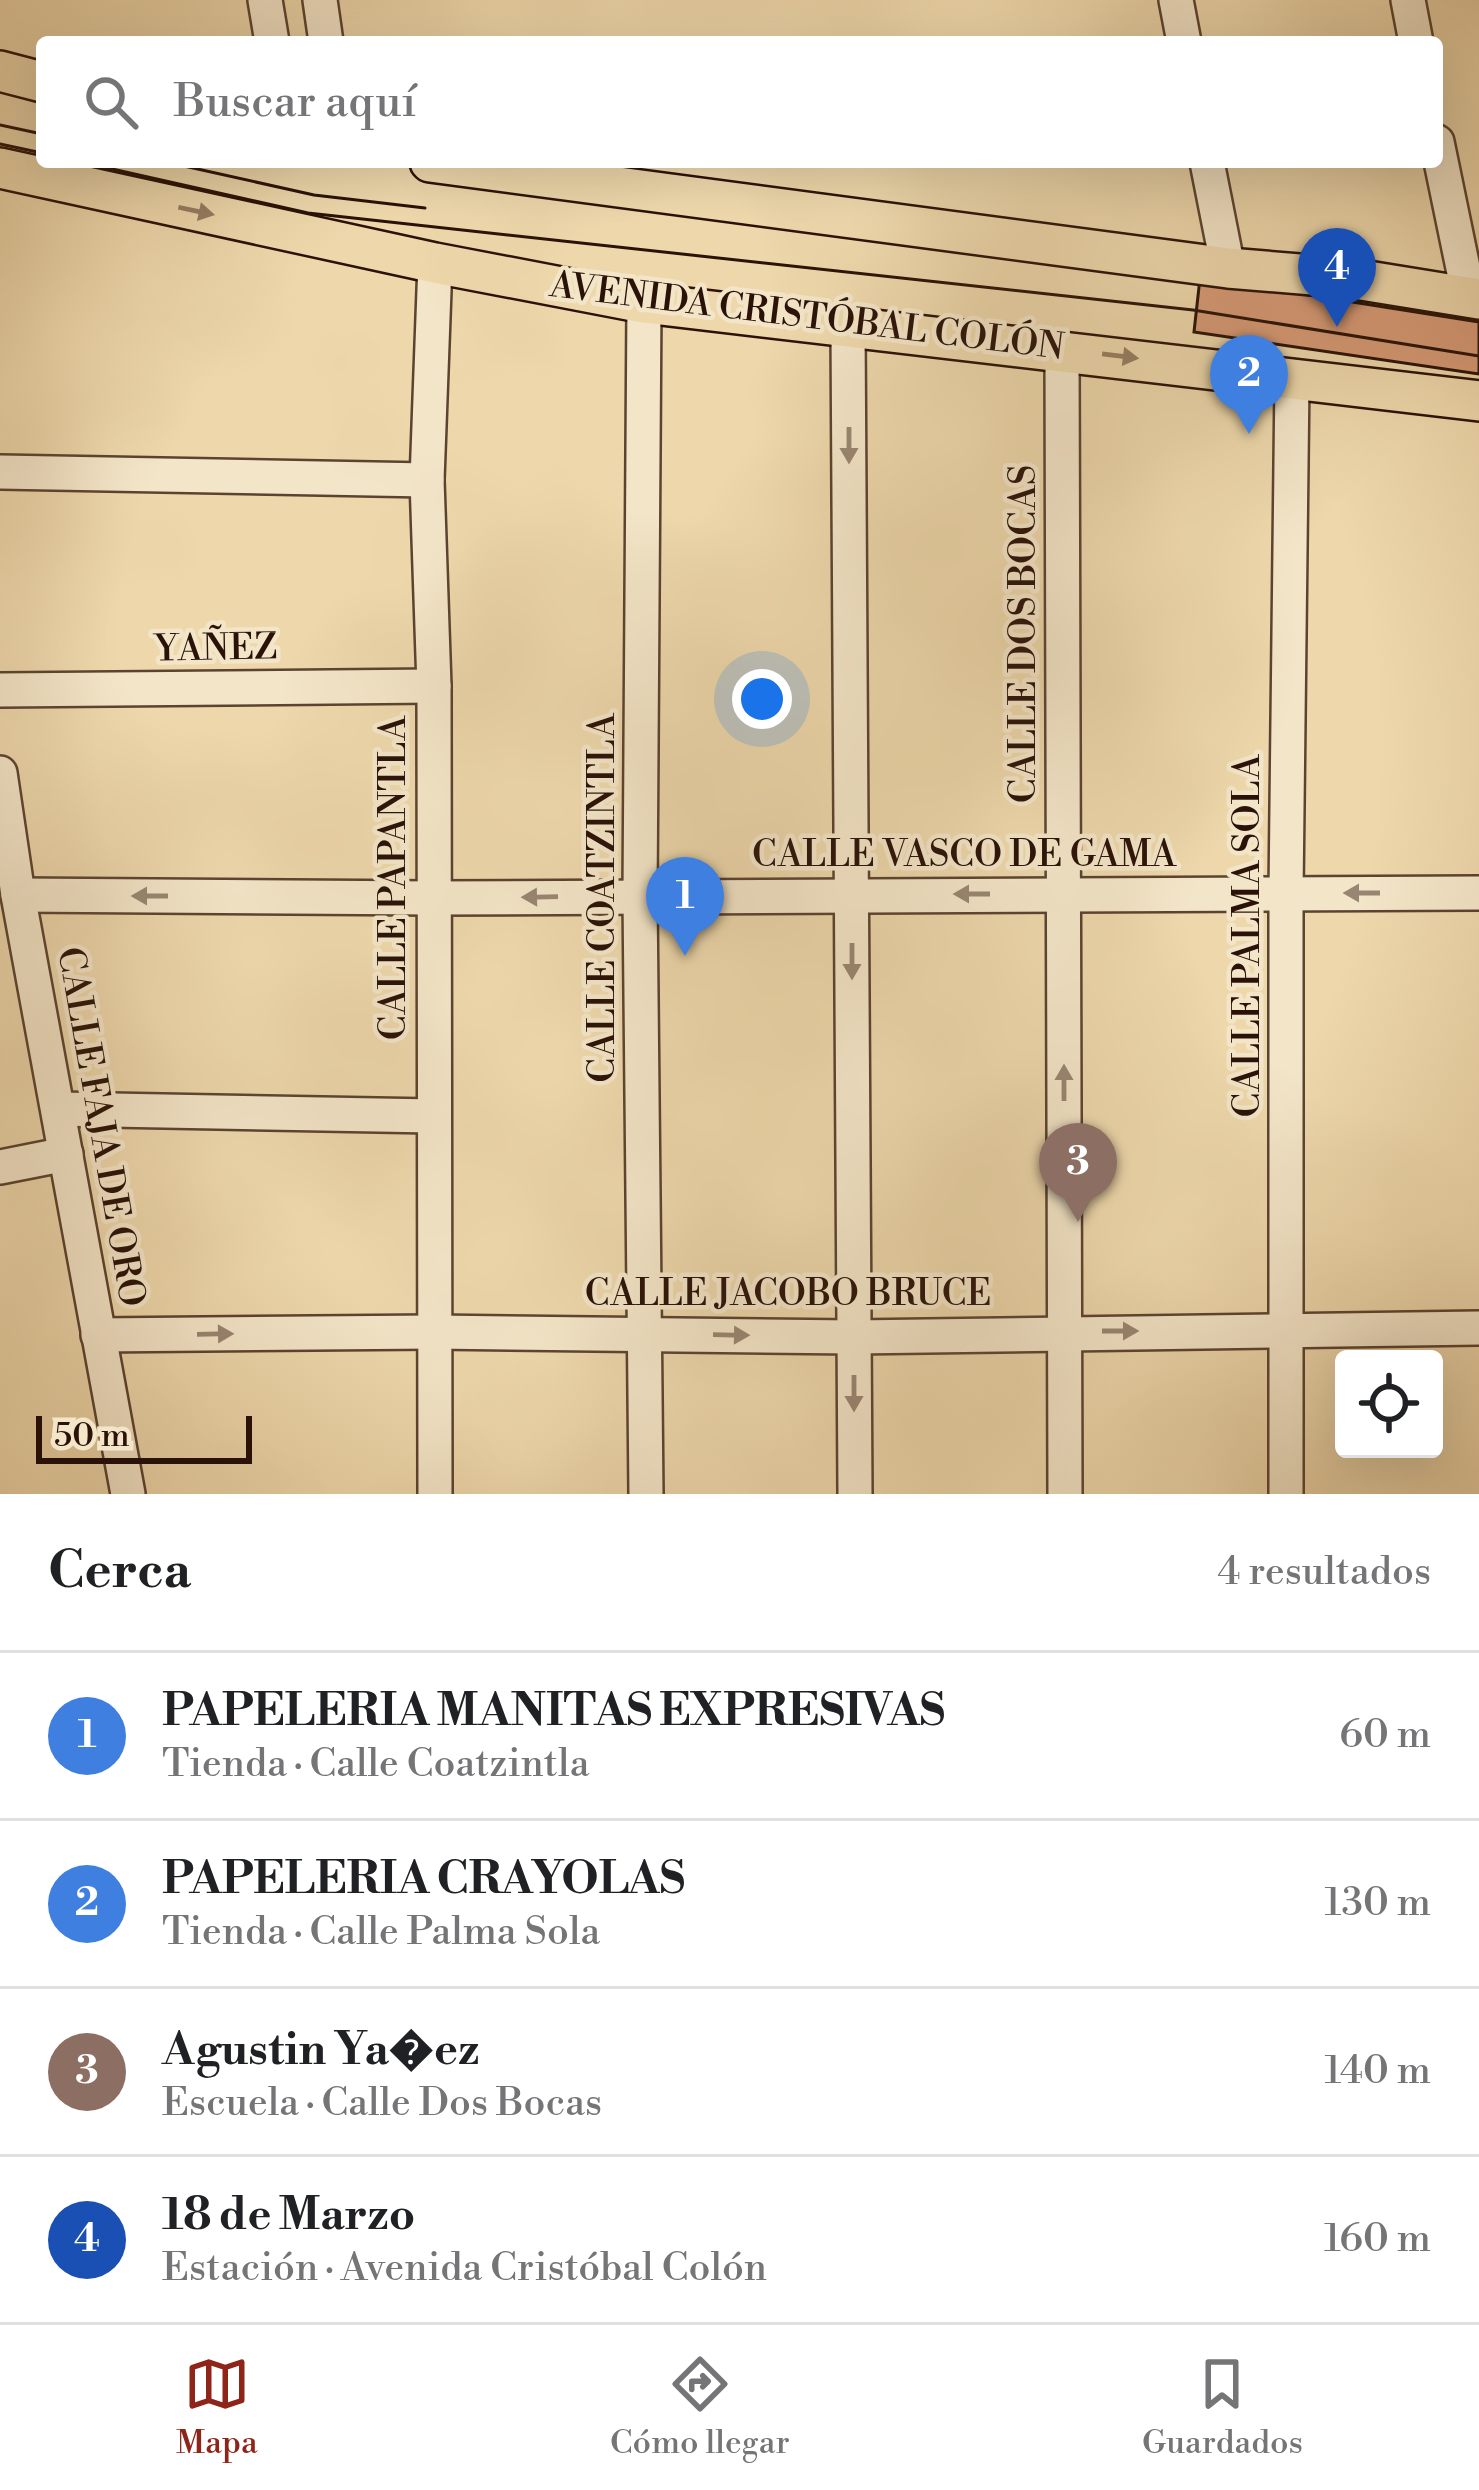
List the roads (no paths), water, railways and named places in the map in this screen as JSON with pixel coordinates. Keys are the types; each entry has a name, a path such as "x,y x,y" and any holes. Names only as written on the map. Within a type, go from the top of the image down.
{"main road":[{"path":"0,71 36,80"},
{"name":"AVENIDA CRISTÓBAL COLÓN","path":"0,168 435,263 644,303 1479,401"},
{"path":"475,168 1228,268 1349,278 1474,298"}],"street":[{"path":"265,0 271,36"},
{"path":"320,0 325,36"},
{"path":"1176,0 1183,36"},
{"path":"1408,0 1415,36"},
{"path":"1443,167 1474,298"},
{"path":"1208,168 1228,268"},
{"name":"CALLE PAPANTLA","path":"435,263 427,480 434,686 435,1494"},
{"name":"CALLE COATZINTLA","path":"644,303 640,896 646,1494"},
{"path":"848,328 855,1494"},
{"name":"CALLE DOS BOCAS","path":"1062,349 1065,1494"},
{"name":"CALLE PALMA SOLA","path":"1286,1494 1292,378"},
{"path":"0,472 427,480"},
{"name":"YAÑEZ","path":"0,690 434,686"},
{"name":"CALLE FAJA DE ORO","path":"0,773 18,895 128,1494"},
{"name":"CALLE VASCO DE GAMA","path":"18,895 1479,893"},
{"path":"58,1109 433,1116"},
{"path":"0,1167 66,1154"},
{"name":"CALLE JACOBO BRUCE","path":"98,1335 854,1336 1479,1328"}],"tram line":[{"path":"0,125 36,133"},
{"path":"0,144 36,152"},
{"path":"108,168 308,213 1193,310 1479,356"},
{"path":"193,168 314,195 425,208"}],"place":[{"name":"18 de Marzo","path":"1337,327"},
{"name":"PAPELERIA CRAYOLAS","path":"1249,434"},
{"name":"PAPELERIA MANITAS EXPRESIVAS","path":"685,956"},
{"name":"Agustin Ya�ez","path":"1078,1222"}]}
